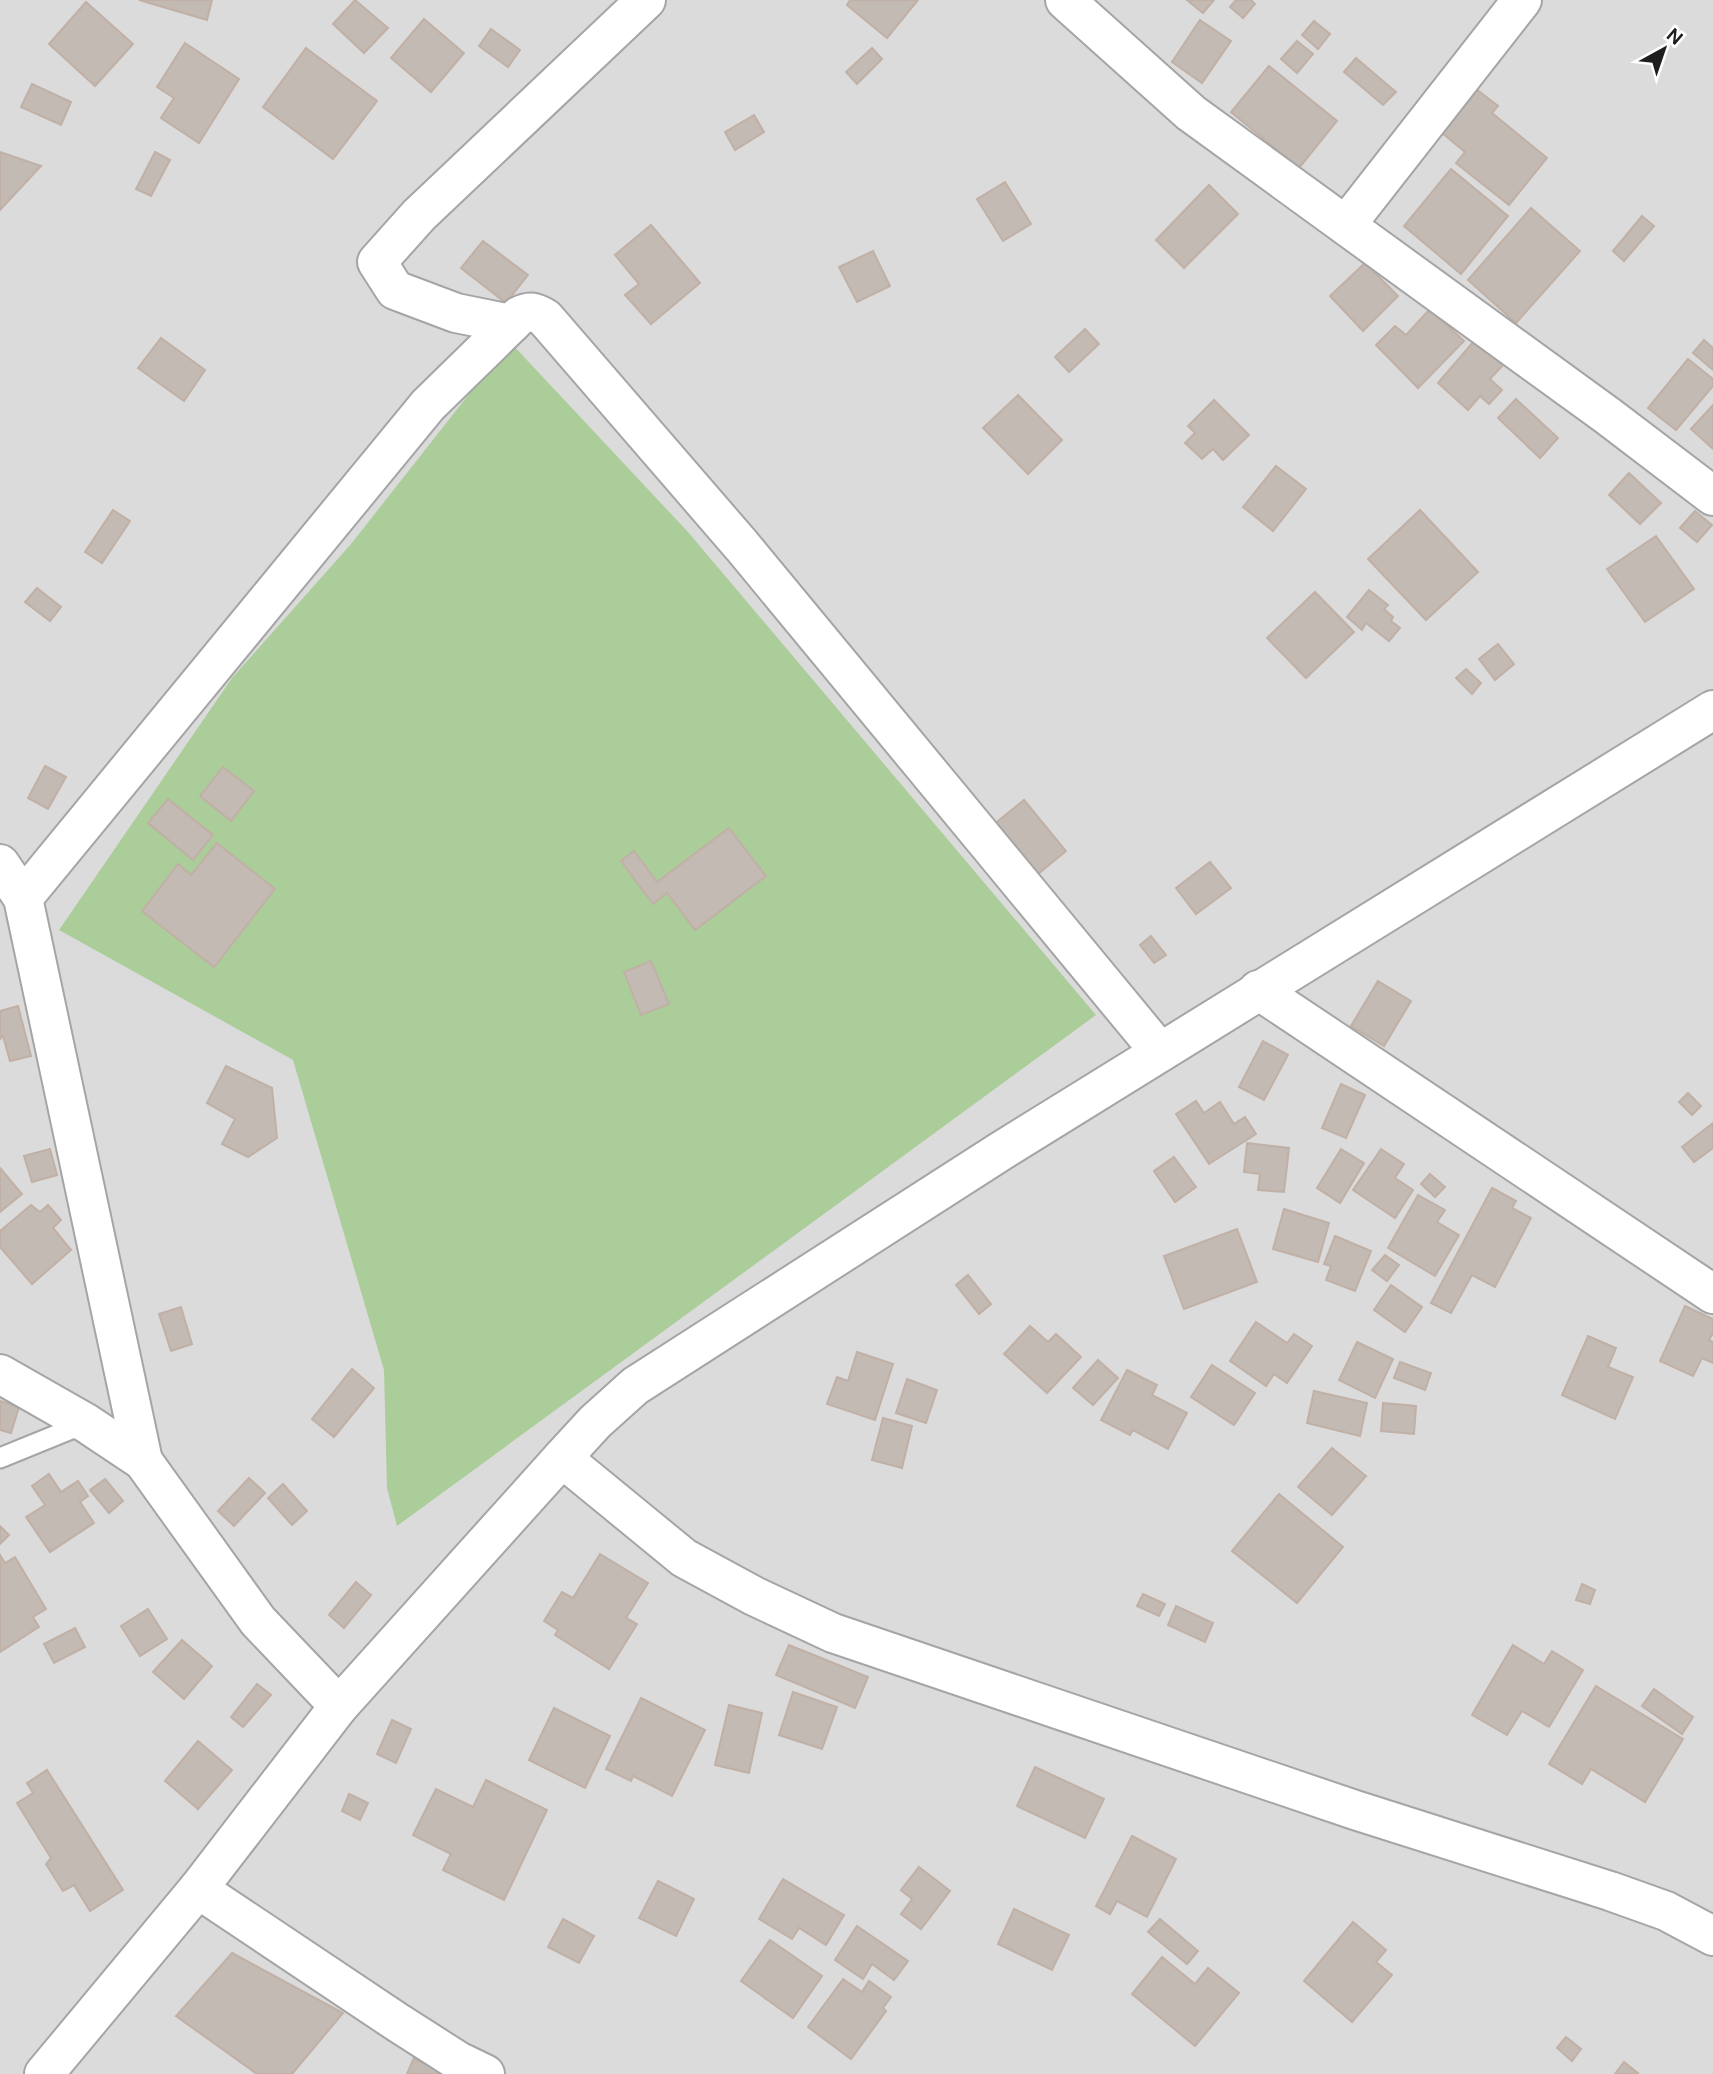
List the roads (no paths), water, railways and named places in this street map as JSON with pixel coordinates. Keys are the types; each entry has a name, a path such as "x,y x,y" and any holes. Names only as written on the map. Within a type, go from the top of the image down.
{"street":[{"path":"510,324 456,313 395,290 377,262 419,215 646,0"},
{"path":"1065,0 1191,113 1597,408 1713,496"},
{"path":"1346,225 1522,0"},
{"path":"23,898 428,405 510,324 527,312 536,312 545,317 742,546 1160,1052"},
{"path":"44,2074 198,1889 339,1706 595,1422 635,1387 990,1158 1713,710"},
{"path":"0,864 23,898 143,1461"},
{"path":"1258,990 1713,1294"},
{"path":"0,1374 86,1423 143,1461 258,1621 339,1706"},
{"path":"562,1458 684,1558 754,1596 832,1633 1355,1810 1610,1891 1666,1911 1713,1936"},
{"path":"198,1889 397,2022 458,2061 485,2074"}],"lane":[{"path":"0,1458 86,1423"}]}
